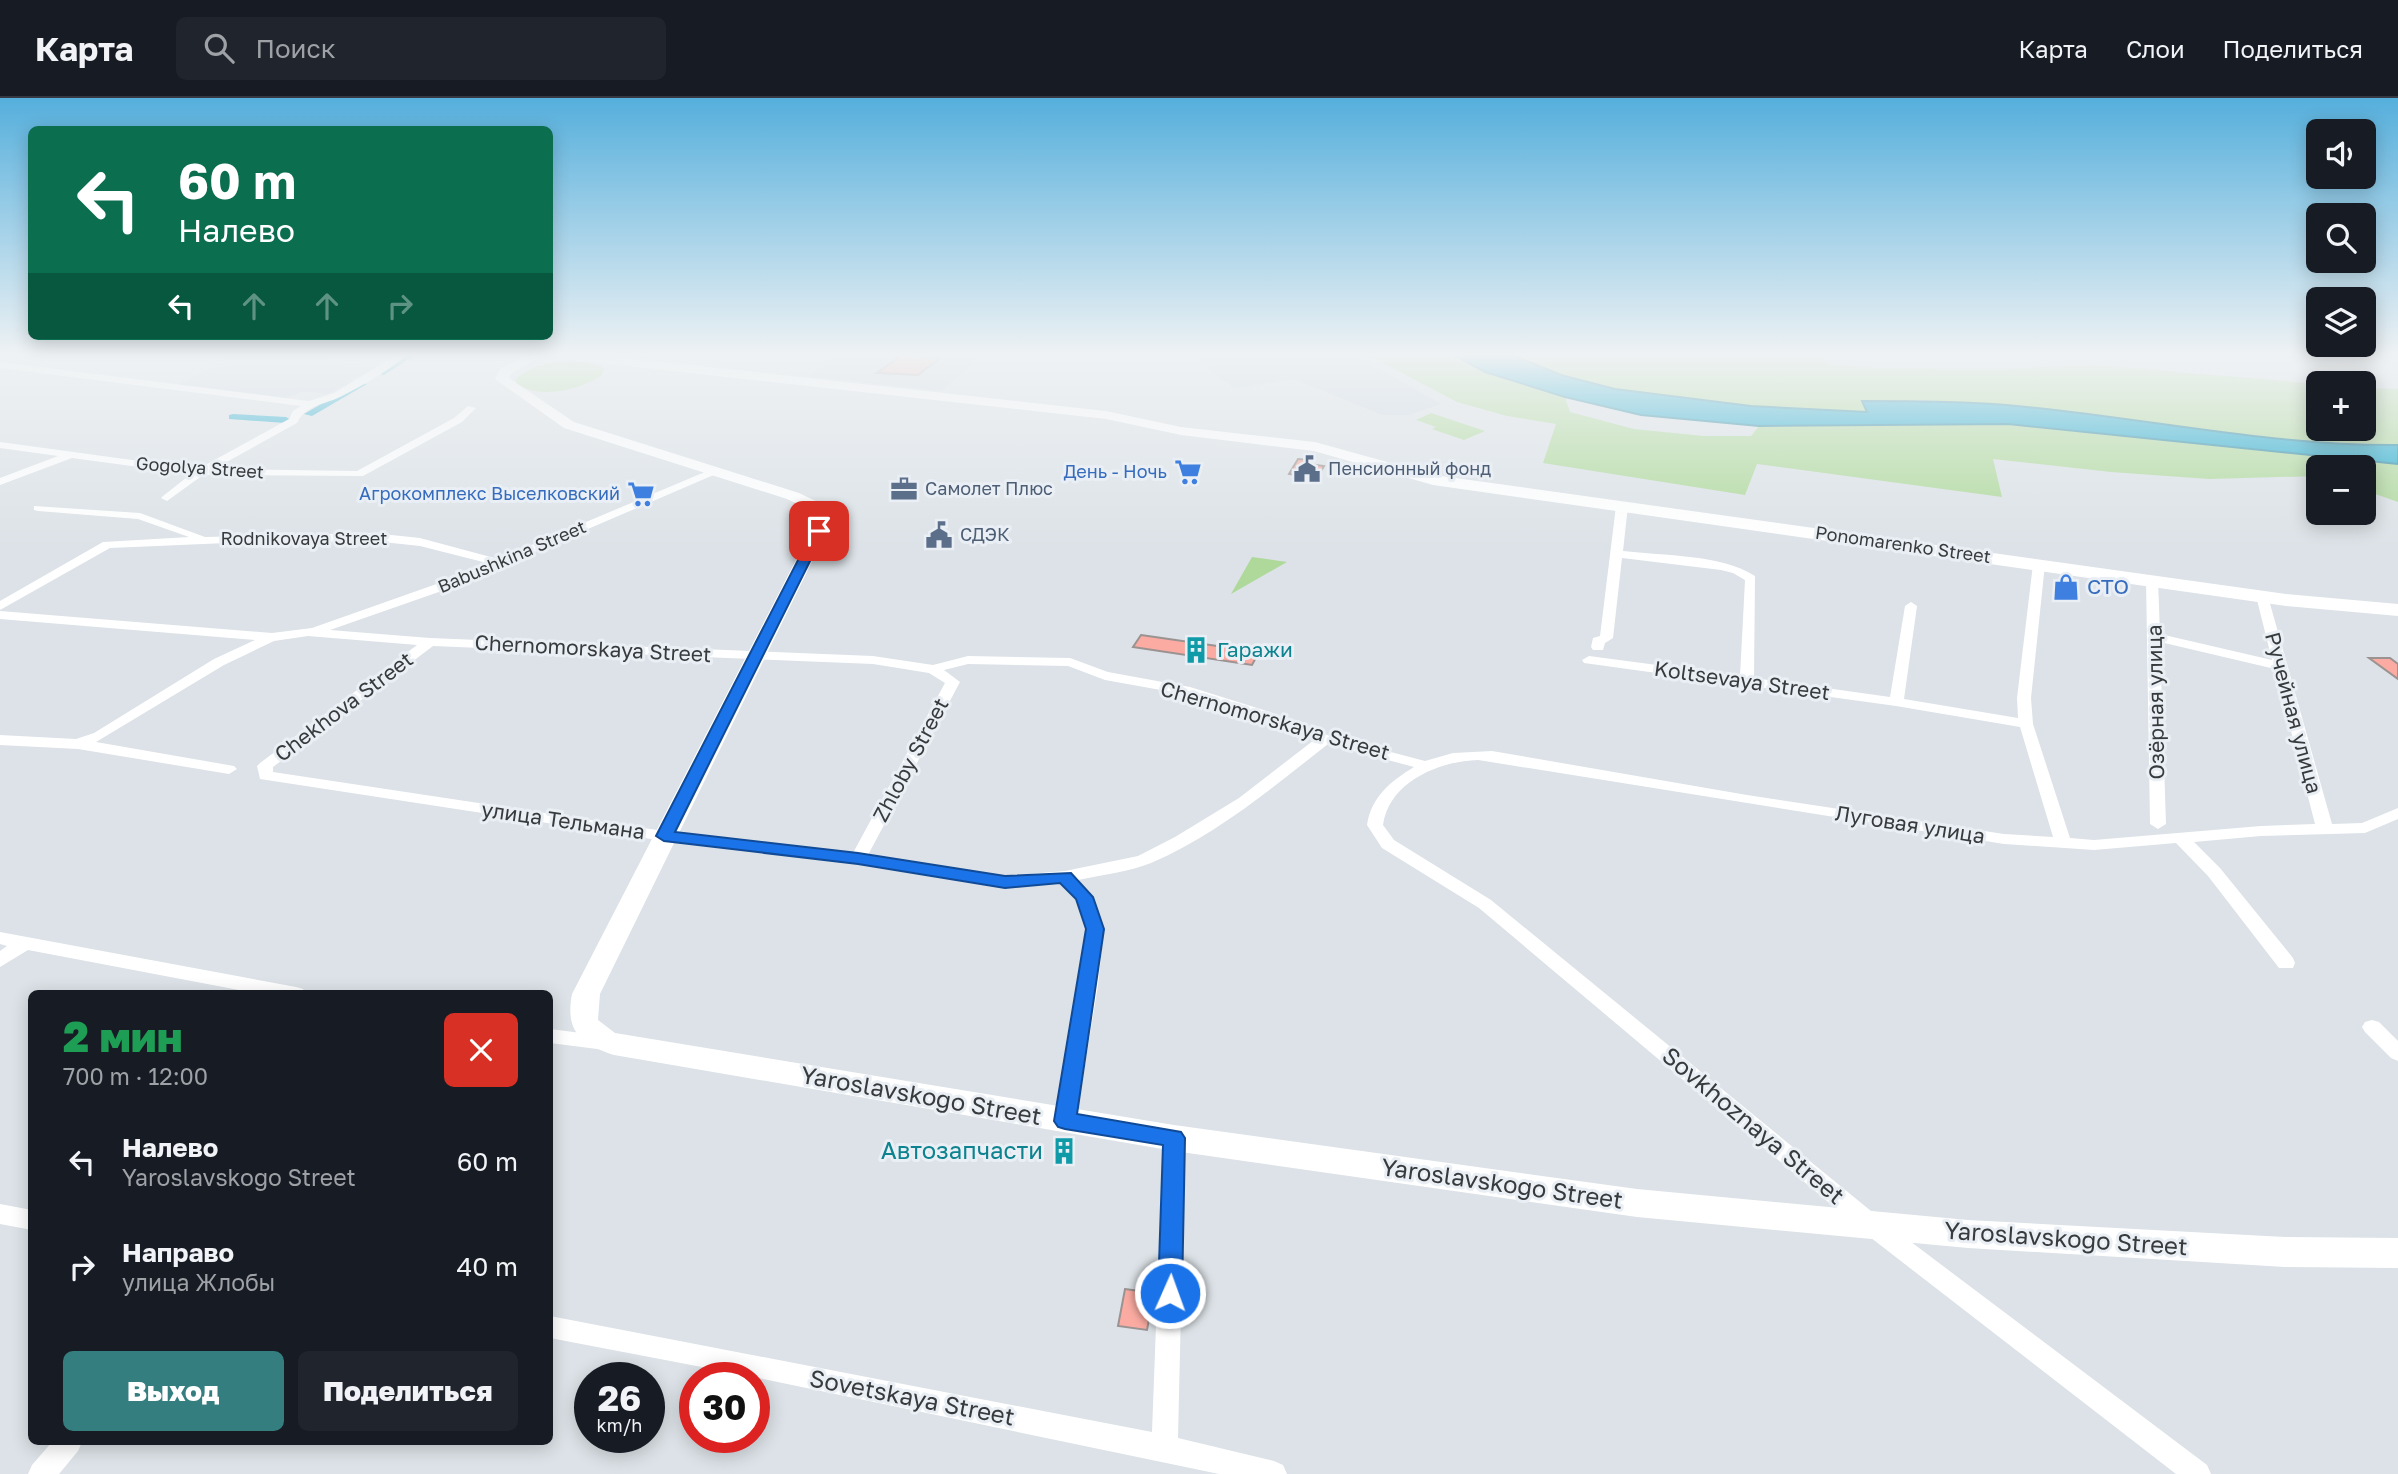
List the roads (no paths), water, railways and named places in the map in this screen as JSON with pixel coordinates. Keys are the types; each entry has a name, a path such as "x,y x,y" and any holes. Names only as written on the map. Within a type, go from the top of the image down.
{"street":[{"path":"167,498 200,471 294,419"},
{"name":"Gogolya Street","path":"0,445 200,471 359,474 459,419"},
{"path":"561,419 569,425 793,496 814,506 823,513 825,519 586,994 582,1012 604,1040"},
{"name":"Ponomarenko Street","path":"1127,419 1181,430 1315,447 1409,475 2334,606 2398,610"},
{"path":"0,482 70,455"},
{"name":"Babushkina Street","path":"308,632 449,584 712,471"},
{"path":"1598,647 1598,641 1606,639 1622,506"},
{"path":"38,508 140,516 207,540"},
{"name":"Rodnikovaya Street","path":"0,606 107,545 207,540 396,539 420,542 499,562"},
{"path":"1615,554 1722,566 1737,570 1751,579 1747,681"},
{"path":"2039,564 2024,698 2026,724 2063,842"},
{"name":"Озёрная улица","path":"2152,580 2158,824"},
{"name":"Ручейная улица","path":"2262,596 2325,830"},
{"path":"1896,702 1911,606"},
{"name":"Chernomorskaya Street","path":"0,615 272,637 308,632 430,642 873,660 933,669 968,660 1070,662 1105,676 1185,690 1265,715 1325,739 1395,755 1423,765"},
{"path":"78,744 100,736 219,662 272,637"},
{"path":"2155,637 2281,666"},
{"name":"Chekhova Street","path":"266,776 265,766 430,642"},
{"name":"Koltsevaya Street","path":"1589,660 1896,702 2026,724"},
{"name":"Zhloby Street","path":"858,859 953,682 933,669"},
{"name":"улица Тельмана","path":"266,776 664,836 858,859 1005,882 1065,877 1143,860 1181,841 1244,801 1325,739"},
{"path":"0,740 78,744 229,769"},
{"path":"0,747 18,743"},
{"name":"Луговая улица","path":"1423,765 1444,758 1492,756 1761,803 2004,839 2094,845 2261,831 2365,828 2398,813"},
{"name":"Sovkhoznaya Street","path":"1423,765 1382,799 1377,810 1375,825 1388,844 1485,904 1874,1227 2198,1474"},
{"path":"2180,838 2214,872 2286,964"},
{"path":"1065,877 1084,897 1095,929 1065,1121"},
{"path":"0,938 275,990"},
{"path":"0,961 24,943"},
{"path":"2372,1027 2398,1053"},
{"name":"Yaroslavskogo Street","path":"553,1036 604,1040 1174,1138 1637,1203 1874,1227 2285,1252 2398,1253"},
{"path":"1166,1448 1174,1138"},
{"path":"0,1214 28,1219"},
{"name":"Sovetskaya Street","path":"553,1328 1166,1448 1205,1467 1274,1474"},
{"path":"41,1474 66,1445"}],"water":[{"path":"1686,419 2124,419 2299,441 2398,445 2398,464 2376,462 2376,455 2310,455 2008,424 1759,426"}],"waterway":[{"path":"272,419 286,420"}],"place":[{"name":"Пенсионный фонд","path":"1307,469"},
{"name":"День - Ночь","path":"1188,472"},
{"name":"Самолет Плюс","path":"904,489"},
{"name":"Агрокомплекс Выселковский","path":"641,494"},
{"name":"СДЭК","path":"939,535"},
{"name":"СТО","path":"2066,587"},
{"name":"Гаражи","path":"1196,650"},
{"name":"Автозапчасти","path":"1064,1151"}]}
